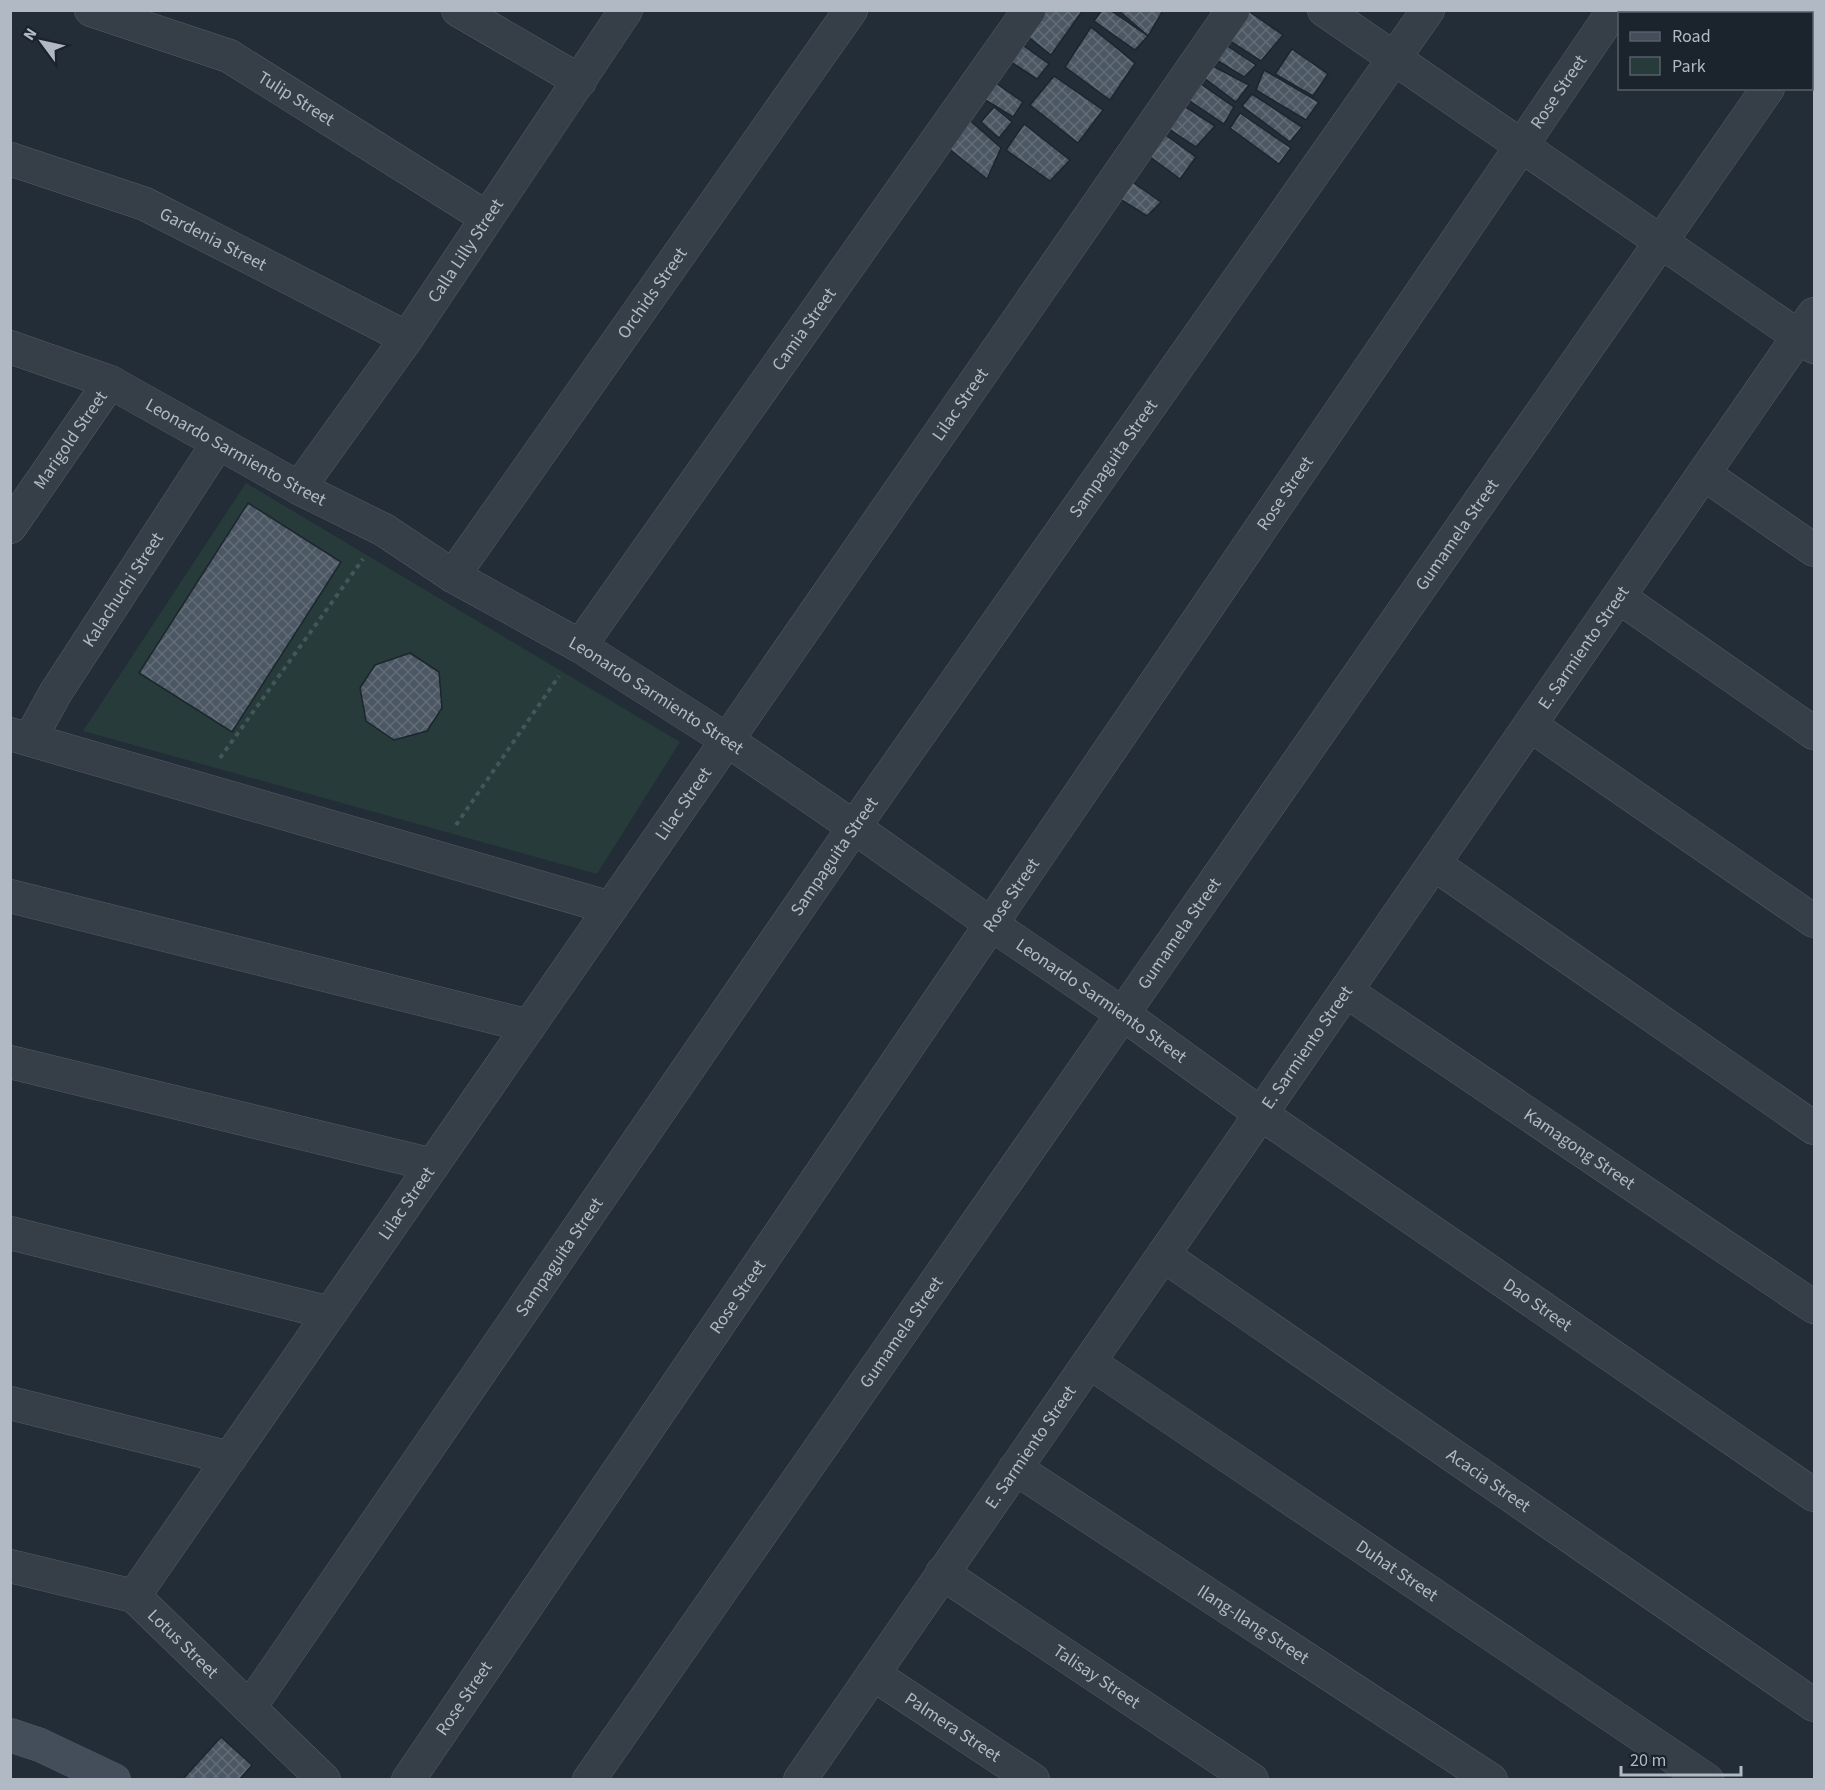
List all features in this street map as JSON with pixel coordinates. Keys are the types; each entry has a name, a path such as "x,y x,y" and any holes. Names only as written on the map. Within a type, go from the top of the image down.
{"street":[{"name":"Tulip Street","path":"91,10 229,56 487,218"},
{"path":"458,10 580,81"},
{"name":"Calla Lilly Street","path":"299,488 407,338 626,10"},
{"name":"Orchids Street","path":"453,576 851,10"},
{"name":"Camia Street","path":"580,646 1029,10"},
{"name":"Lilac Street","path":"134,1596 1233,10"},
{"path":"1324,10 1661,242 1809,333"},
{"name":"Sampaguita Street","path":"250,1707 854,827 1428,10"},
{"name":"Rose Street","path":"408,1779 1614,10"},
{"name":"Gumamela Street","path":"589,1779 1767,90"},
{"name":"Gardenia Street","path":"10,159 145,204 407,338"},
{"name":"E. Sarmiento Street","path":"800,1779 1704,474 1809,333"},
{"name":"Leonardo Sarmiento Street","path":"10,347 110,382 299,488 384,530 453,576 580,646 727,740 854,827 1123,1014 1261,1114"},
{"name":"Marigold Street","path":"10,527 110,382"},
{"name":"Kalachuchi Street","path":"20,737 56,692 218,443"},
{"path":"1704,474 1815,550"},
{"path":"1619,597 1815,733"},
{"path":"1530,725 1815,921"},
{"path":"20,737 435,855 611,908"},
{"path":"1434,864 1815,1128"},
{"path":"10,896 529,1026"},
{"name":"Kamagong Street","path":"1346,991 1815,1307"},
{"path":"10,1062 433,1164"},
{"name":"Dao Street","path":"1261,1114 1815,1495"},
{"path":"10,1233 330,1313"},
{"name":"Acacia Street","path":"1163,1255 1815,1705"},
{"name":"Duhat Street","path":"1089,1362 1707,1779"},
{"path":"10,1403 230,1458"},
{"name":"Ilang-Ilang Street","path":"1015,1468 1491,1779"},
{"name":"Lotus Street","path":"10,1566 134,1596 324,1779"},
{"name":"Talisay Street","path":"942,1573 1252,1779"},
{"name":"Palmera Street","path":"873,1674 1033,1779"},
{"path":"10,1735 40,1745 114,1779"}],"path":[{"path":"199,788 384,530"},
{"path":"435,855 580,646"}],"green space":[{"path":"246,483 680,742 597,874 83,731"}],"building":[{"path":"1043,10 1083,10 1051,55 1026,35"},
{"path":"1102,10 1110,10 1148,36 1135,50 1094,21"},
{"path":"1118,10 1163,10 1148,36"},
{"path":"1247,10 1283,35 1261,61 1222,36"},
{"path":"1091,27 1135,63 1110,100 1065,67"},
{"path":"1017,41 1049,64 1037,79 1008,60"},
{"path":"1220,41 1256,65 1244,77 1210,56"},
{"path":"1292,49 1328,74 1313,96 1275,74"},
{"path":"1207,63 1249,85 1236,102 1199,74"},
{"path":"1264,70 1319,102 1306,120 1256,90"},
{"path":"1054,76 1103,110 1078,143 1030,105"},
{"path":"990,79 1023,102 1013,117 979,96"},
{"path":"1195,80 1234,107 1224,124 1184,97"},
{"path":"1252,94 1302,127 1290,142 1242,106"},
{"path":"1181,104 1215,126 1196,147 1166,127"},
{"path":"994,107 1012,122 999,138 981,122"},
{"path":"1240,113 1291,148 1279,164 1230,128"},
{"path":"965,116 1001,148 987,179 943,144"},
{"path":"1024,124 1070,160 1050,181 1006,150"},
{"path":"1160,131 1196,157 1180,179 1145,153"},
{"path":"1128,179 1161,202 1147,216 1117,197"},
{"path":"248,503 341,562 232,732 139,673"},
{"path":"410,653 439,672 442,708 427,731 394,740 366,721 360,688 375,665"},
{"path":"221,1737 252,1765 239,1780 182,1780"}]}
